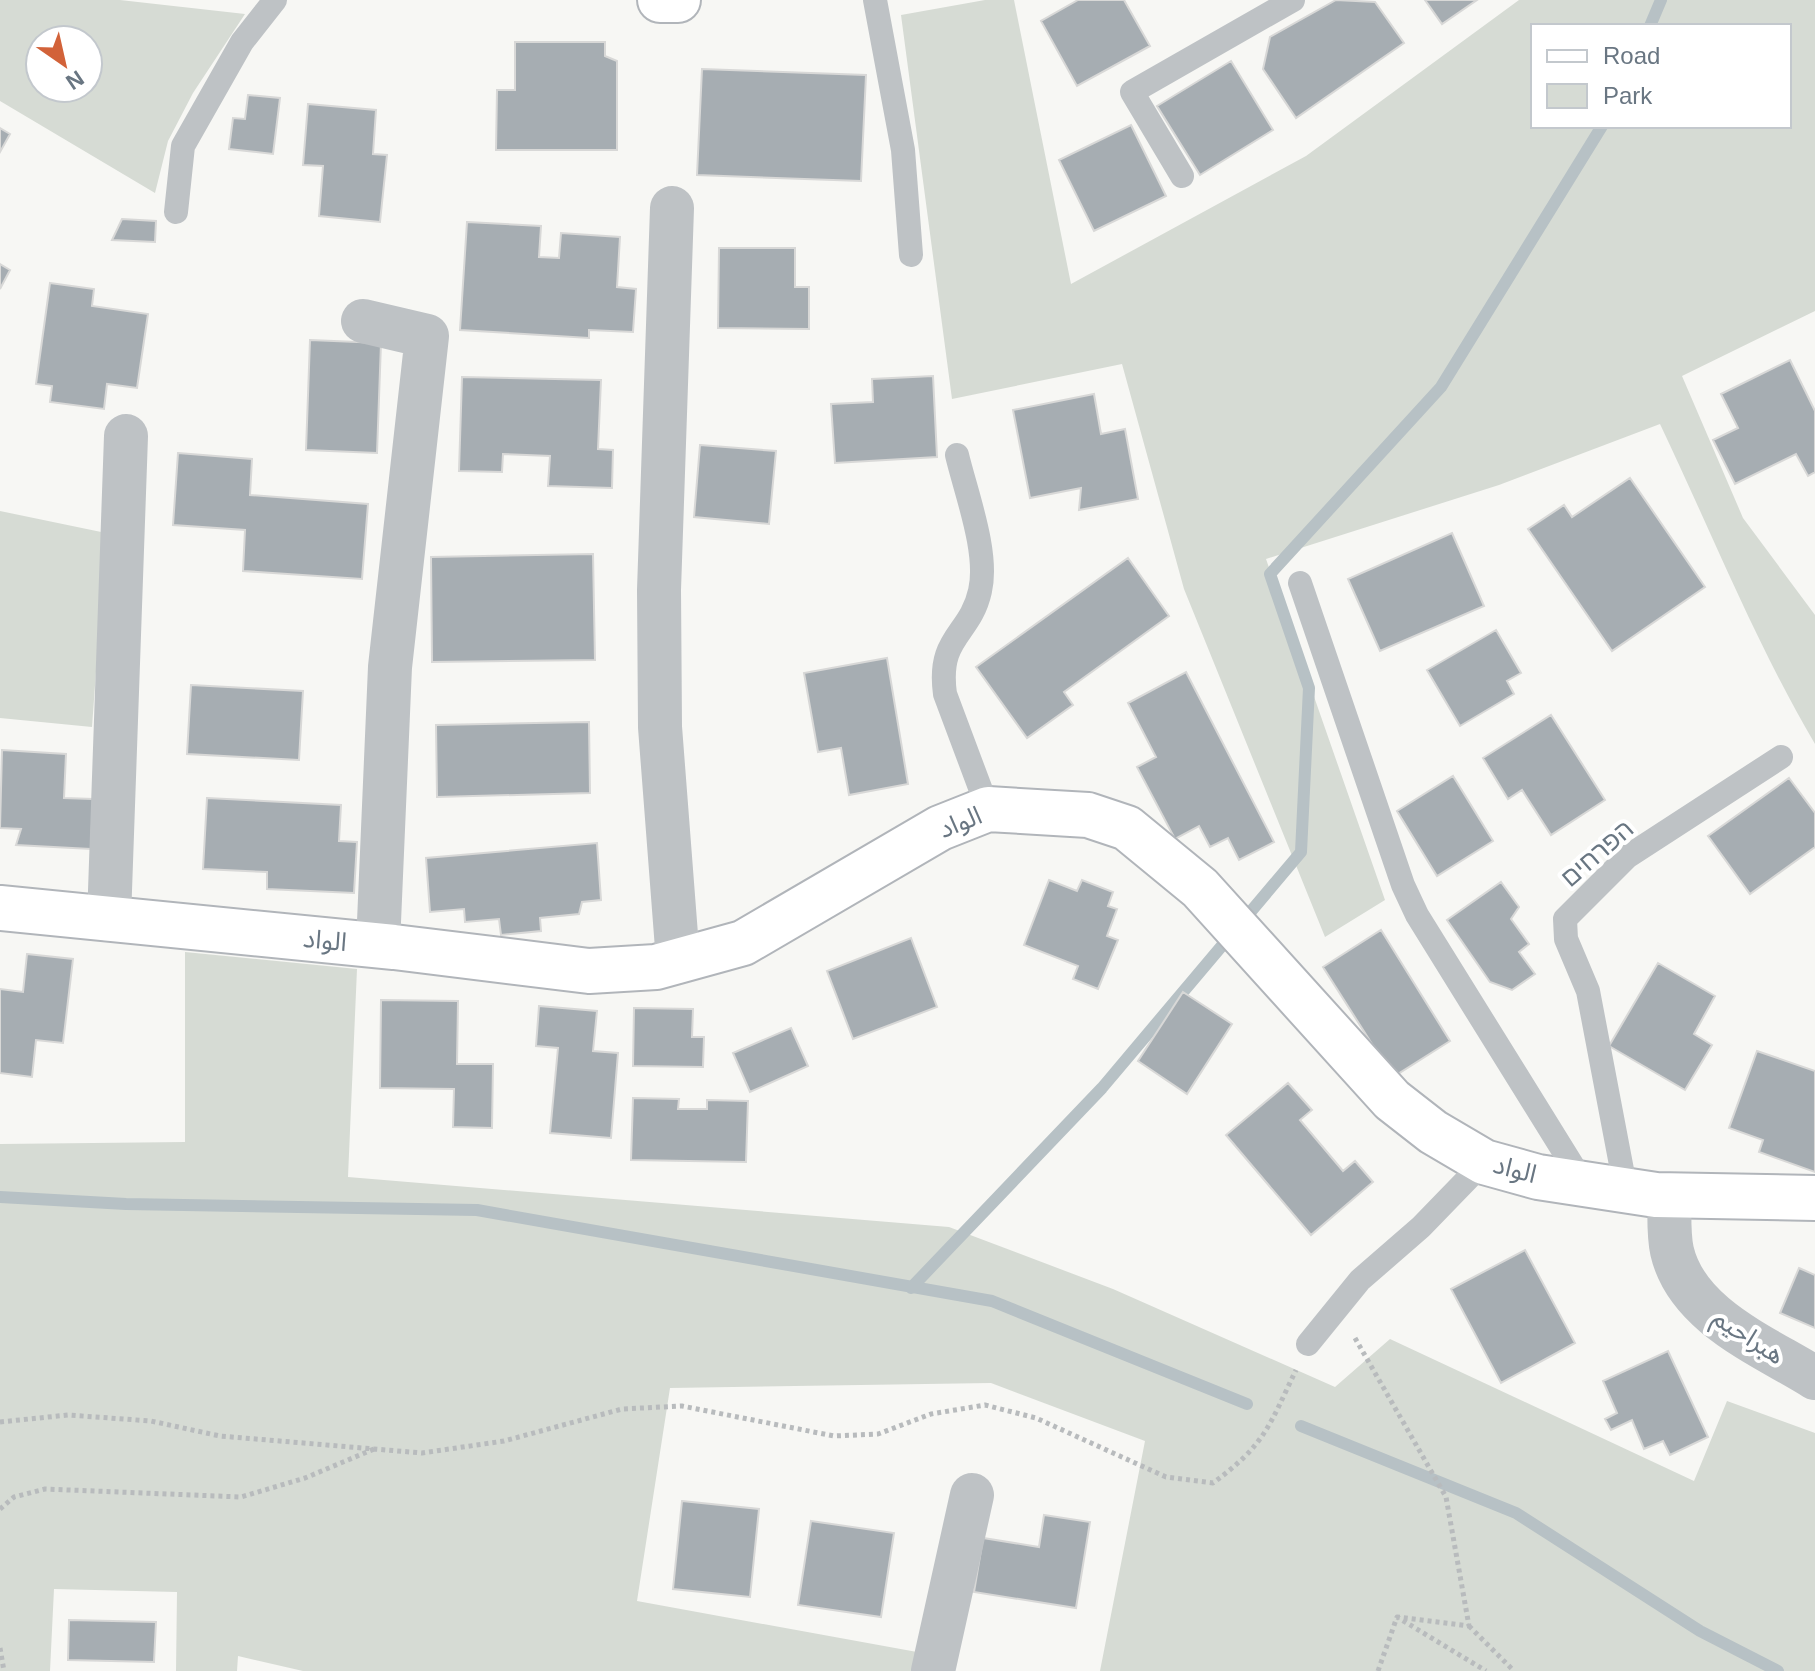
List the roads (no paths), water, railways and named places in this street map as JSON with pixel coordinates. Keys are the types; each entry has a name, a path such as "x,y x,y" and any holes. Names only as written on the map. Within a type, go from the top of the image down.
{"street":[{"path":"660,0 678,0"},
{"path":"672,208 659,590 659,697 678,961"},
{"path":"363,321 427,336 390,667 378,945"},
{"path":"109,919 126,436"},
{"name":"الواد","path":"0,908 378,945 589,971 678,961 743,943 940,828 988,809 1088,815 1127,828 1200,888 1392,1100 1433,1132 1484,1162 1538,1177 1669,1196 1815,1198"},
{"name":"هبراحيم","path":"1669,1196 1672,1250 1693,1294 1709,1311 1815,1378"},
{"path":"933,1671 972,1495"}],"lane":[{"path":"176,212 183,146 242,42 275,0"},
{"path":"875,0 903,150 911,255"},
{"path":"1182,176 1132,92 1293,0"},
{"path":"957,455 981,559 980,591 946,652 942,675 945,694 988,809"},
{"path":"1300,583 1403,885 1417,915 1605,1187"},
{"name":"הפרחים","path":"1605,1187 1588,991 1566,939 1565,919 1627,857 1781,757"},
{"path":"1308,1344 1360,1280 1421,1227 1484,1162"}],"waterway":[{"path":"1651,24 1661,0"},
{"path":"911,1288 1102,1088 1301,852 1309,688 1270,574 1441,387 1601,128"},
{"path":"0,1197 126,1204 477,1210 992,1301 1247,1404"},
{"path":"1301,1426 1516,1513 1700,1631 1778,1671"}]}
